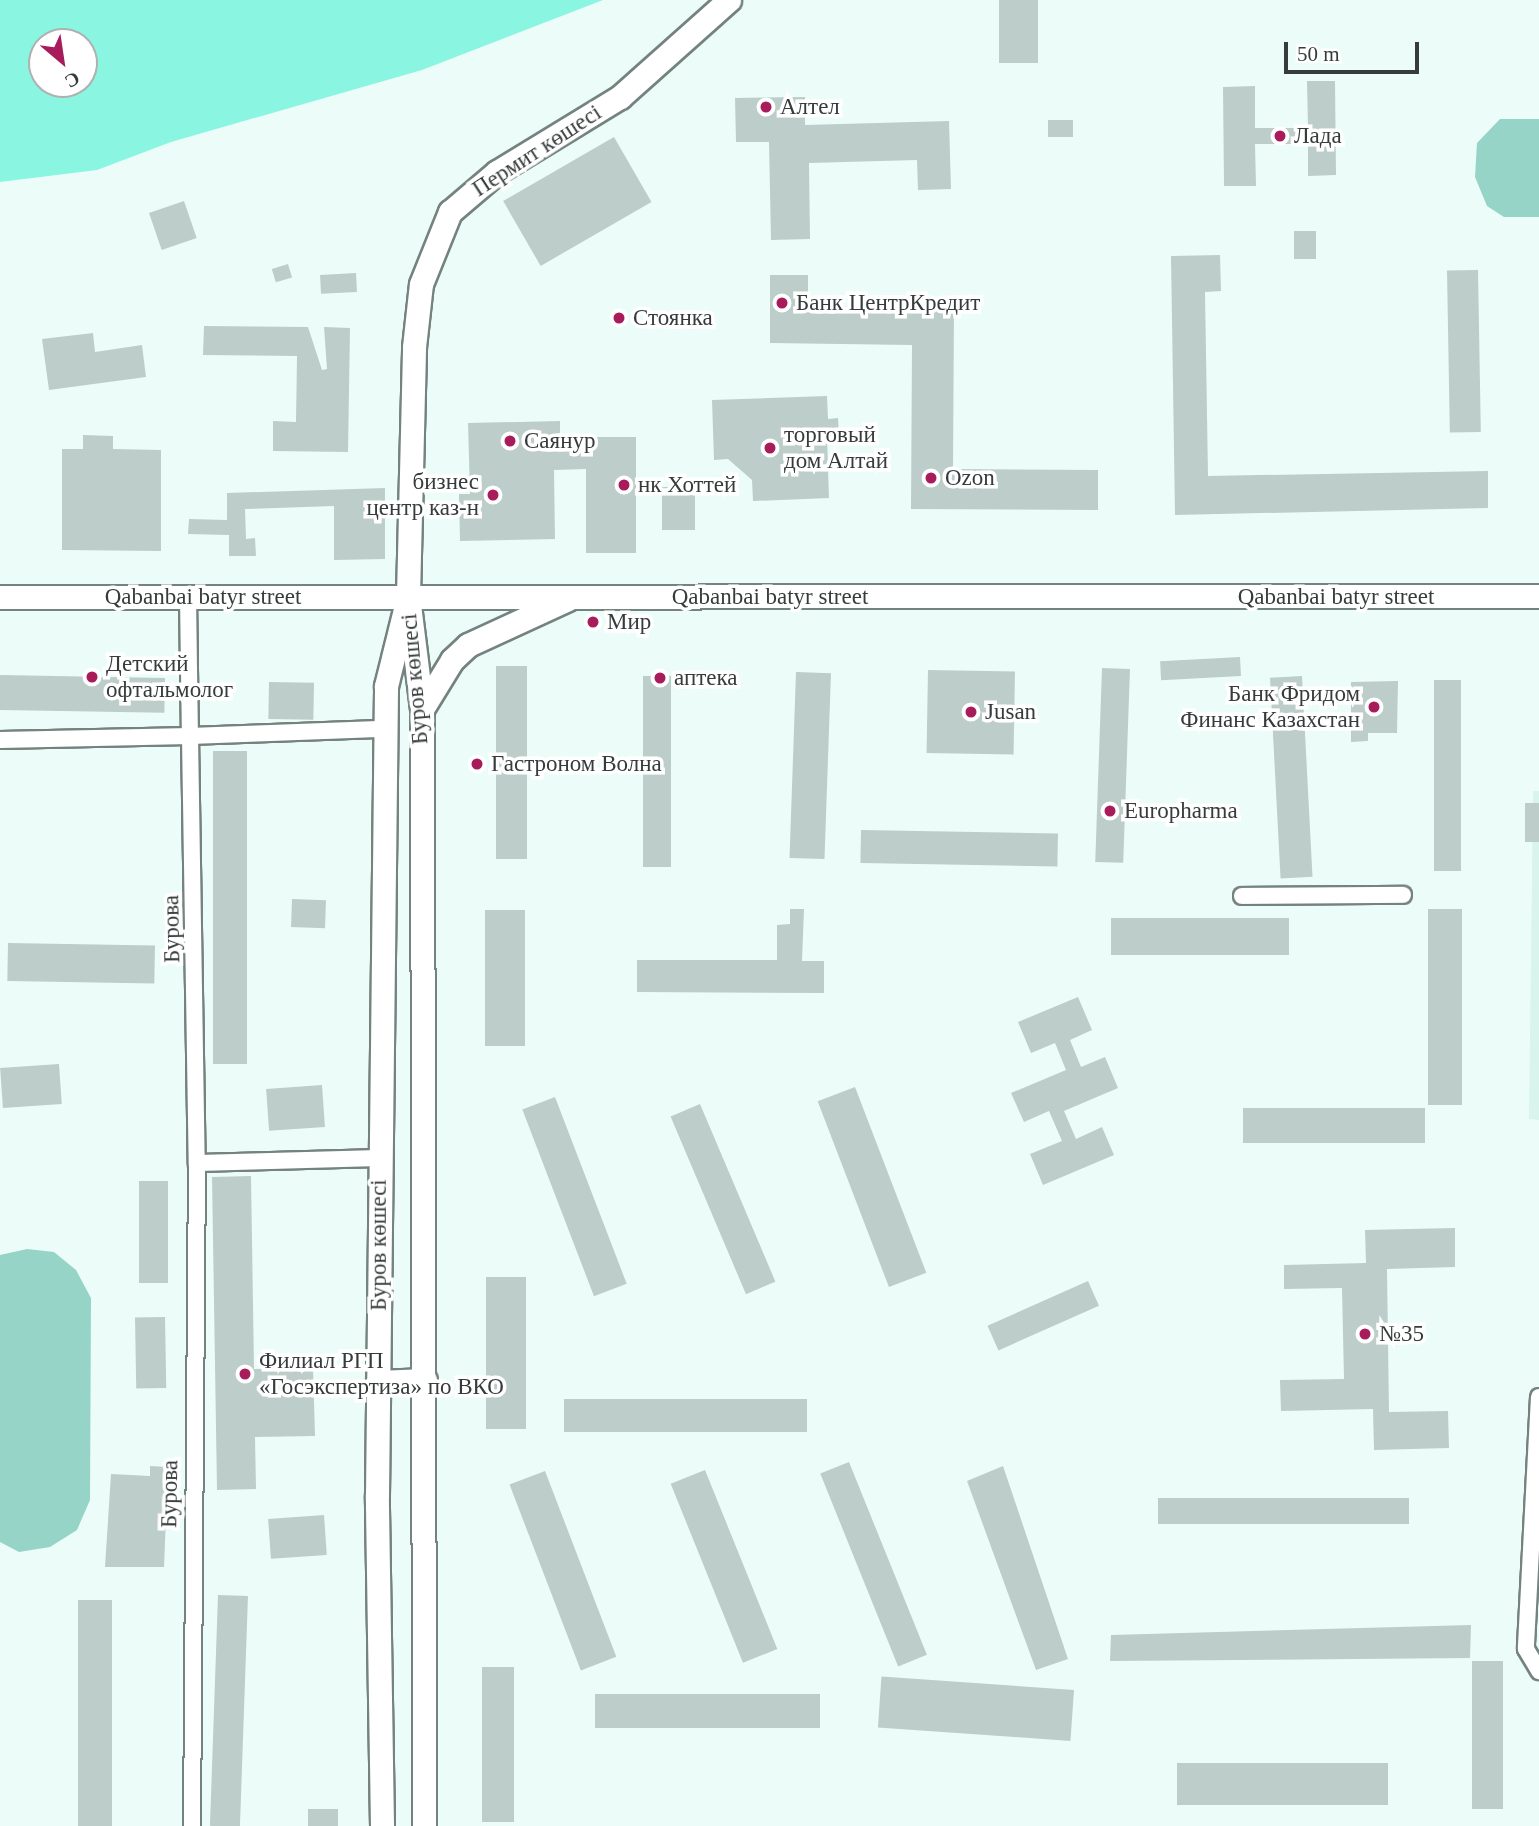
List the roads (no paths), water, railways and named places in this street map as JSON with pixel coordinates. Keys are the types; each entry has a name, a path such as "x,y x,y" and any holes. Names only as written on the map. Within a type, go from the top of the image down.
{"main road":[{"name":"Пермит көшесі","path":"408,596 414,347 421,284 450,212 497,172 620,97 729,0"},
{"name":"Буров көшесі","path":"408,596 422,709 424,1826"},
{"name":"Буров көшесі","path":"382,1826 377,1652 386,686 408,596"},
{"name":"Qabanbai batyr street","path":"0,597 1539,596"},
{"path":"422,709 452,660 468,645 571,597"},
{"path":"378,1382 425,1380"}],"street":[{"name":"Бурова","path":"188,597 197,1163 192,1826"},
{"path":"0,740 386,729"},
{"path":"1242,897 1403,895"},
{"path":"197,1163 380,1158"},
{"path":"1539,1397 1526,1650 1539,1671"}],"place":[{"name":"Алтел","path":"766,107"},
{"name":"Лада","path":"1280,136"},
{"name":"Банк ЦентрКредит","path":"782,303"},
{"name":"Стоянка","path":"619,318"},
{"name":"Саянур","path":"510,441"},
{"name":"торговый дом Алтай","path":"770,448"},
{"name":"Ozon","path":"931,478"},
{"name":"нк Хоттей","path":"624,485"},
{"name":"бизнес центр каз-н","path":"493,495"},
{"name":"Мир","path":"593,622"},
{"name":"Детский офтальмолог","path":"92,677"},
{"name":"аптека","path":"660,678"},
{"name":"Банк Фридом Финанс Казахстан","path":"1374,707"},
{"name":"Jusan","path":"971,712"},
{"name":"Гастроном Волна","path":"477,764"},
{"name":"Europharma","path":"1110,811"},
{"name":"№35","path":"1365,1334"},
{"name":"Филиал РГП «Госэкспертиза» по ВКО","path":"245,1374"}]}
